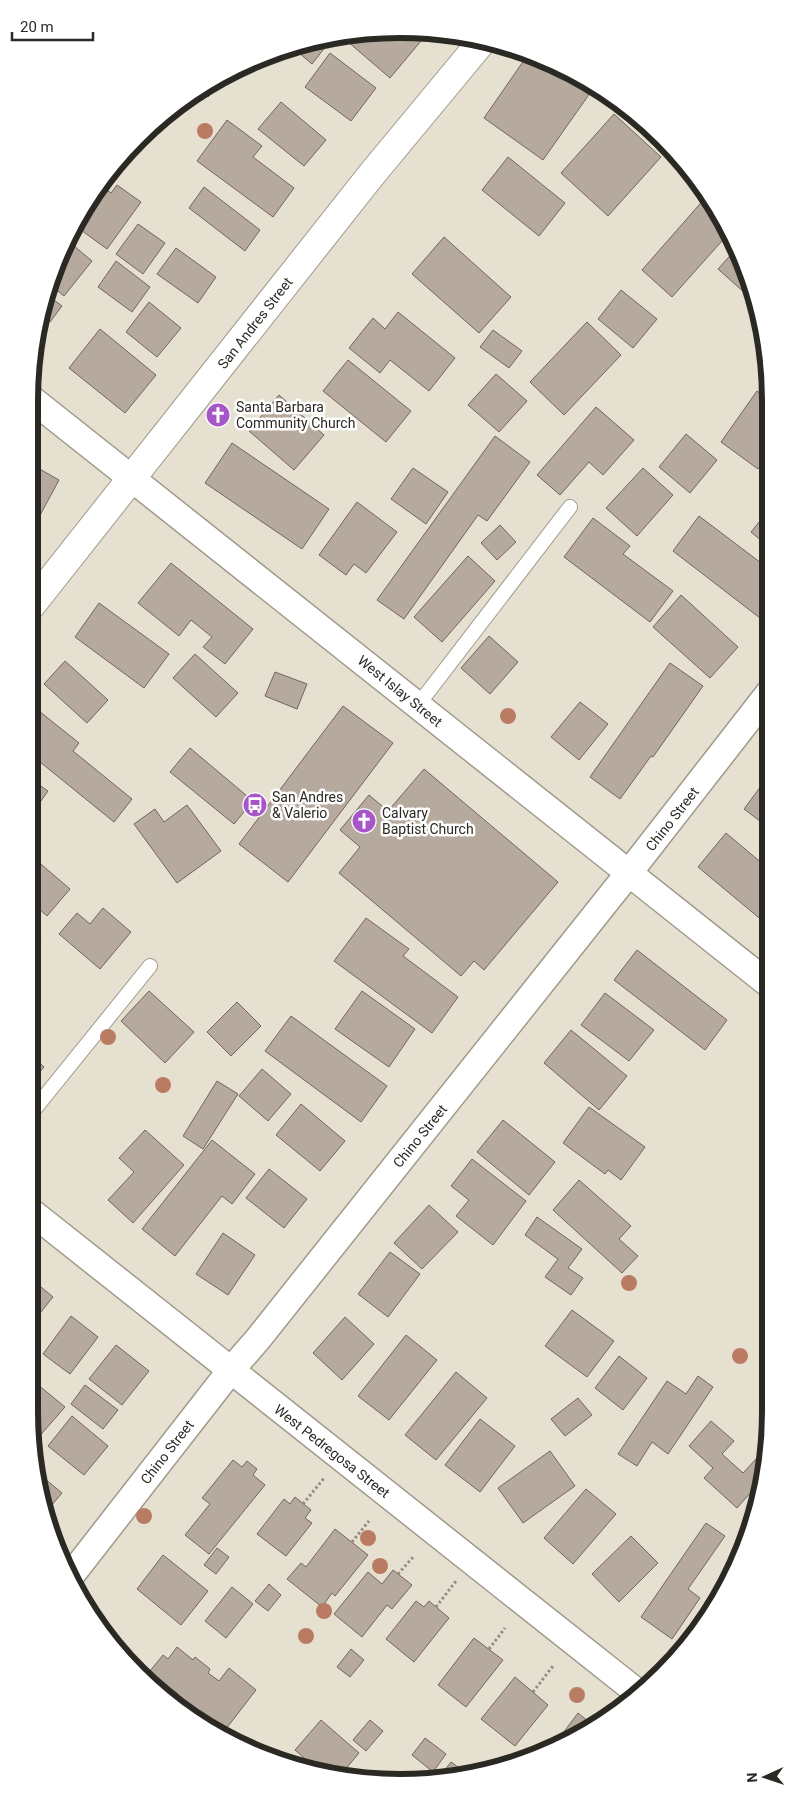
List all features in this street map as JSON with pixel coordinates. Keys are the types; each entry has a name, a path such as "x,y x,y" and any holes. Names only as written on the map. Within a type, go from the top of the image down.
{"street":[{"name":"San Andres Street","path":"38,597 372,174 478,46"},
{"name":"West Islay Street","path":"38,404 762,979"},
{"name":"Chino Street","path":"74,1571 230,1370 264,1331 762,703"},
{"name":"West Pedregosa Street","path":"38,1217 634,1689"}],"lane":[{"path":"418,705 570,507"},
{"path":"38,1105 150,966"}],"path":[{"path":"303,1504 328,1474"},
{"path":"352,1542 369,1521"},
{"path":"398,1574 414,1556"},
{"path":"436,1607 458,1578"},
{"path":"488,1648 504,1628"},
{"path":"532,1692 553,1666"}],"building":[{"path":"376,38 418,38 421,41 390,78 348,42"},
{"path":"327,44 312,64 298,52"},
{"path":"330,53 376,88 351,121 305,87"},
{"path":"524,60 560,75 591,92 543,160 484,118"},
{"path":"216,88 208,97 206,95"},
{"path":"281,102 326,140 304,166 258,129"},
{"path":"614,114 661,157 608,216 561,173"},
{"path":"227,120 262,146 253,157 294,188 273,217 197,161"},
{"path":"508,157 565,203 539,236 482,190"},
{"path":"117,185 141,202 107,249 80,230 106,189 111,193"},
{"path":"204,187 260,230 245,251 189,208"},
{"path":"702,201 724,238 672,297 642,270"},
{"path":"138,224 165,243 143,274 116,254"},
{"path":"444,237 511,297 479,333 412,274"},
{"path":"73,245 92,261 64,296 55,289"},
{"path":"176,248 216,277 198,303 157,274"},
{"path":"732,254 746,294 746,294 718,269"},
{"path":"116,261 150,287 132,312 98,287"},
{"path":"621,290 657,319 633,348 598,319"},
{"path":"52,299 62,306 50,322 46,319"},
{"path":"149,302 181,328 157,357 126,332"},
{"path":"398,312 455,358 429,391 390,360 380,373 349,348 373,318 385,329"},
{"path":"587,322 621,355 564,415 530,382"},
{"path":"100,329 156,375 125,413 69,368"},
{"path":"493,330 522,351 509,368 480,347"},
{"path":"348,360 411,411 386,442 323,391"},
{"path":"496,374 527,401 499,432 468,405"},
{"path":"757,391 762,395 762,463 758,469 721,442"},
{"path":"279,395 324,435 294,470 249,431"},
{"path":"596,407 634,440 603,475 589,462 560,495 537,475"},
{"path":"686,434 717,460 690,493 659,467"},
{"path":"495,436 530,462 487,521 478,515 404,619 377,600"},
{"path":"232,443 329,509 302,549 205,483"},
{"path":"38,468 59,480 38,519"},
{"path":"413,468 448,492 426,524 391,499"},
{"path":"643,468 673,495 637,536 606,508"},
{"path":"357,502 397,532 366,573 354,564 346,575 319,555"},
{"path":"699,516 762,564 762,616 760,618 673,551"},
{"path":"593,518 630,546 623,554 673,591 650,622 564,557"},
{"path":"762,519 762,541 751,532"},
{"path":"500,525 516,542 497,560 481,543"},
{"path":"468,556 495,581 442,642 414,617"},
{"path":"171,563 253,629 225,664 203,647 212,637 191,620 179,636 138,603"},
{"path":"681,595 738,647 710,678 653,627"},
{"path":"99,603 169,654 144,688 75,637"},
{"path":"489,636 518,662 490,694 461,668"},
{"path":"195,654 238,693 216,717 173,678"},
{"path":"65,661 108,700 87,723 44,684"},
{"path":"670,663 703,686 653,757 651,756 620,799 590,777"},
{"path":"275,672 307,684 297,709 265,696"},
{"path":"580,702 608,724 579,760 551,737"},
{"path":"343,706 393,743 288,882 239,844"},
{"path":"38,710 79,743 73,751 132,799 114,822 38,760"},
{"path":"190,748 253,801 234,824 170,772"},
{"path":"424,769 558,882 484,970 474,961 461,976 339,873 360,847 340,830 369,795 388,811"},
{"path":"38,784 48,791 38,805"},
{"path":"762,785 762,823 744,809"},
{"path":"187,805 221,851 177,883 134,824 155,809 164,822"},
{"path":"726,833 762,863 762,920 698,867"},
{"path":"38,862 70,889 47,916 38,908"},
{"path":"103,908 131,932 100,969 59,934 77,913 90,924"},
{"path":"366,918 409,949 403,956 458,997 432,1033 334,961"},
{"path":"637,950 727,1020 705,1050 614,980"},
{"path":"149,991 194,1032 165,1063 121,1021"},
{"path":"362,991 415,1029 389,1067 335,1029"},
{"path":"605,993 654,1030 629,1061 581,1025"},
{"path":"237,1002 261,1026 231,1056 207,1032"},
{"path":"291,1016 387,1086 361,1122 265,1051"},
{"path":"571,1030 627,1076 599,1110 544,1063"},
{"path":"38,1061 44,1067 38,1074"},
{"path":"262,1069 291,1094 268,1121 239,1096"},
{"path":"217,1081 238,1094 203,1149 183,1136"},
{"path":"301,1104 345,1141 320,1171 276,1135"},
{"path":"589,1107 645,1147 621,1180 608,1170 605,1174 563,1143"},
{"path":"503,1120 555,1162 529,1195 477,1152"},
{"path":"145,1130 184,1165 133,1223 108,1200 134,1172 119,1158"},
{"path":"212,1140 255,1174 232,1204 222,1196 175,1256 142,1229"},
{"path":"472,1159 526,1201 493,1245 456,1216 469,1200 451,1186"},
{"path":"269,1169 307,1199 284,1228 246,1198"},
{"path":"579,1180 631,1226 619,1239 638,1256 622,1273 553,1210"},
{"path":"429,1205 458,1232 422,1269 394,1243"},
{"path":"537,1217 582,1249 568,1268 583,1278 571,1295 545,1277 558,1259 525,1235"},
{"path":"223,1233 255,1255 228,1295 196,1274"},
{"path":"390,1252 420,1274 388,1317 358,1294"},
{"path":"38,1284 53,1297 38,1316"},
{"path":"572,1310 614,1341 587,1377 545,1346"},
{"path":"71,1316 98,1337 70,1374 43,1354"},
{"path":"345,1317 374,1344 342,1380 313,1353"},
{"path":"406,1335 437,1360 389,1420 358,1396"},
{"path":"116,1345 149,1371 122,1405 89,1379"},
{"path":"619,1356 647,1378 623,1410 595,1388"},
{"path":"456,1372 487,1398 436,1460 405,1435"},
{"path":"698,1376 713,1387 668,1454 652,1442 637,1466 618,1454 667,1381 686,1394"},
{"path":"38,1385 65,1407 38,1438"},
{"path":"85,1385 118,1410 103,1429 71,1404"},
{"path":"578,1398 592,1415 565,1436 551,1419"},
{"path":"72,1416 108,1446 84,1475 48,1446"},
{"path":"480,1419 515,1446 480,1492 445,1465"},
{"path":"711,1421 734,1441 722,1454 743,1473 756,1459 759,1461 755,1488 737,1508 704,1478 713,1468 689,1446"},
{"path":"550,1451 575,1486 523,1523 498,1488"},
{"path":"233,1460 242,1467 247,1461 257,1469 253,1475 265,1485 209,1554 185,1535 210,1504 202,1498"},
{"path":"43,1478 62,1493 50,1507"},
{"path":"586,1489 616,1514 573,1564 544,1538"},
{"path":"295,1497 311,1510 305,1518 312,1523 286,1556 257,1534 284,1499 290,1504"},
{"path":"706,1523 725,1536 688,1589 700,1598 672,1639 641,1617"},
{"path":"335,1529 368,1555 335,1596 332,1593 322,1607 287,1579 301,1563 306,1567"},
{"path":"631,1536 658,1563 619,1602 592,1574"},
{"path":"217,1548 229,1557 216,1574 204,1565"},
{"path":"163,1555 208,1591 181,1625 137,1589"},
{"path":"393,1570 412,1585 392,1609 387,1605 362,1637 334,1614 368,1572 382,1584"},
{"path":"269,1584 281,1595 268,1611 255,1601"},
{"path":"232,1587 253,1604 226,1638 205,1621"},
{"path":"416,1601 424,1607 429,1601 449,1618 414,1662 386,1639"},
{"path":"474,1638 503,1660 466,1707 438,1685"},
{"path":"177,1647 193,1660 195,1657 210,1669 208,1673 219,1681 229,1668 256,1690 226,1729 179,1700 175,1697 178,1694 150,1671 163,1655 168,1659"},
{"path":"351,1649 364,1660 350,1677 337,1667"},
{"path":"515,1677 548,1705 515,1746 481,1719"},
{"path":"578,1713 588,1721 581,1726 560,1737"},
{"path":"321,1720 359,1753 345,1770 309,1763 295,1750"},
{"path":"370,1720 383,1731 366,1751 353,1740"},
{"path":"425,1738 446,1754 433,1772 412,1755"},
{"path":"451,1762 461,1769 447,1771 444,1771"}],"place":[{"name":"Santa Barbara Community Church","path":"218,415"},
{"name":"San Andres & Valerio","path":"255,805"},
{"name":"Calvary Baptist Church","path":"364,821"}]}
